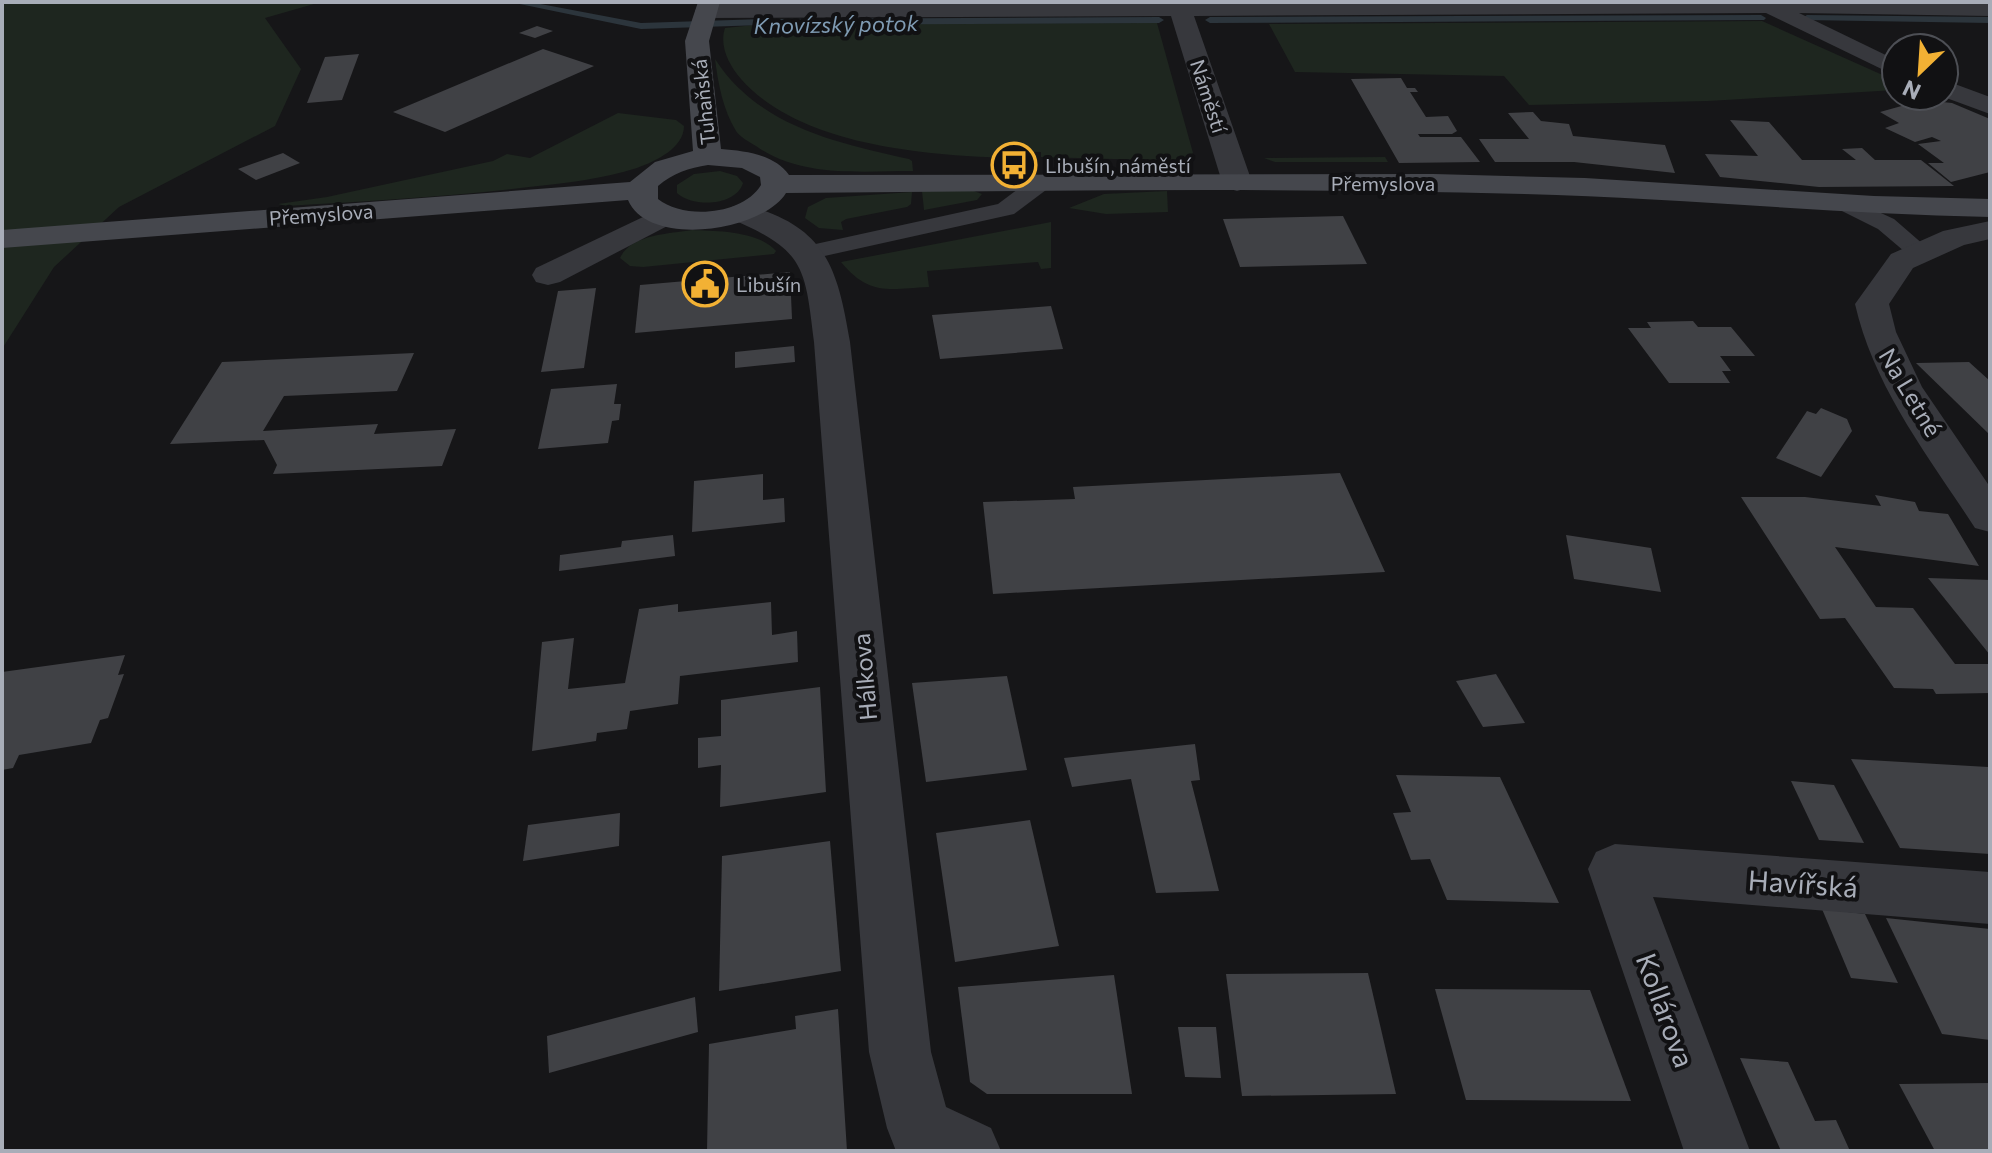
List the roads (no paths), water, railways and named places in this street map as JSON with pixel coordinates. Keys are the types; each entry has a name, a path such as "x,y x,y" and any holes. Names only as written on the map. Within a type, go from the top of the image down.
{"street":[{"path":"1764,4 1880,61"},
{"path":"703,21 1180,6 1764,4 1990,9"},
{"name":"Náměstí","path":"1180,6 1237,182"},
{"name":"Tuhaňská","path":"703,21 708,157"},
{"path":"1960,94 1990,106"},
{"path":"708,157 734,157 757,162 771,172 776,184 762,203 742,213 702,220 664,216 647,207 641,196 641,190 649,178 664,168 708,157"},
{"name":"Přemyslova","path":"776,184 1237,182 1556,186 1846,204 1990,208"},
{"name":"Přemyslova","path":"2,239 641,190"},
{"path":"742,213 787,234 811,252"},
{"path":"548,275 664,216"},
{"name":"Na Letné","path":"1990,230 1954,238 1902,261 1872,304 1876,333 1895,372 1990,518"},
{"name":"Hálkova","path":"811,252 819,270 832,342 900,1052 919,1128 968,1151"},
{"name":"Havířská","path":"1615,869 1990,898"},
{"name":"Kollárova","path":"1615,869 1717,1151"}],"lane":[{"path":"811,252 1006,209 1042,182"},
{"path":"1846,204 1904,234 1920,252"}],"waterway":[{"name":"Knovízský potok","path":"515,2 641,26 763,22 1159,20"},
{"name":"Knovízský potok","path":"1210,20 1761,18"},
{"name":"Knovízský potok","path":"1807,18 1990,20"}],"place":[{"name":"Libušín, náměstí","path":"1014,165"},
{"name":"Libušín","path":"705,284"}]}
